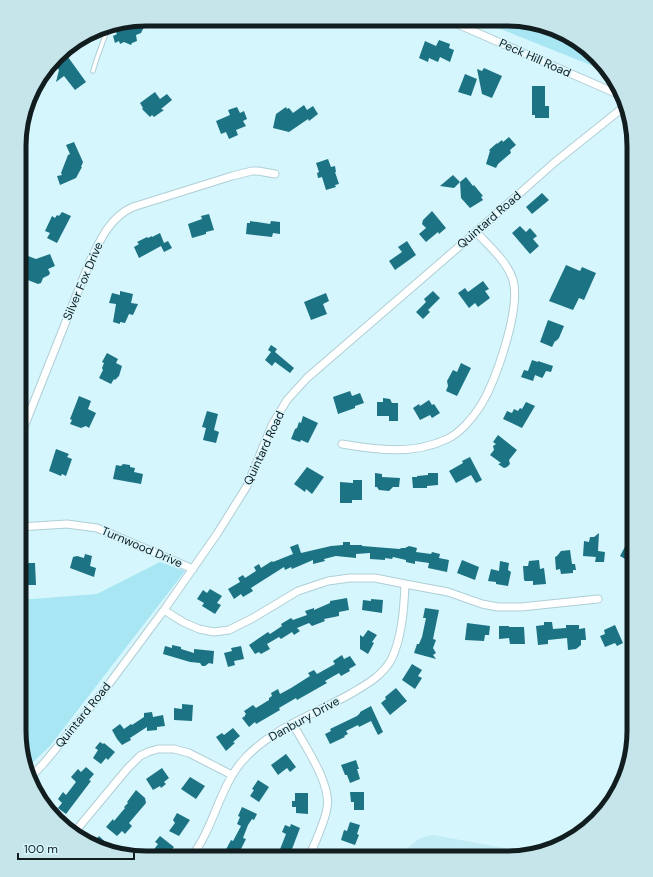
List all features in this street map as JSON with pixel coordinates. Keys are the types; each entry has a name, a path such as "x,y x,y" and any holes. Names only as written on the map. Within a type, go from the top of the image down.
{"street":[{"name":"Peck Hill Road","path":"462,26 615,93"},
{"name":"Quintard Road","path":"34,774 103,692 164,610 217,534 247,486 272,425 287,400 307,378 555,162 621,108"},
{"name":"Silver Fox Drive","path":"26,422 90,261 103,234 113,220 126,210 133,207 232,176 252,171 262,171 275,174"},
{"path":"342,444 386,449 413,449 430,446 448,439 459,431 481,406 494,378 503,352 510,325 514,298 513,281 508,269 499,256 476,232"},
{"name":"Turnwood Drive","path":"26,527 67,524 97,528 193,569"},
{"path":"164,610 183,622 199,629 214,632 229,630 253,618 298,591 328,581 350,578 375,578 448,592 482,604 498,607 521,607 598,599"},
{"name":"Danbury Drive","path":"195,851 203,839 232,775 247,756 272,736 338,701 381,674 390,661 396,647 404,609 405,584"},
{"path":"293,724 323,780 328,796 327,808 310,851"},
{"path":"77,829 127,769 140,756 148,752 158,749 174,749 189,753 232,775"}],"lane":[{"path":"93,71 106,33"}],"shaded area":[{"path":"493,26 522,27 553,35 574,46 598,68"},
{"path":"160,562 185,571 50,746 31,764 26,739 26,599 97,594"},
{"path":"433,835 518,850 404,851 420,838"}],"building":[{"path":"144,26 141,33 136,35 137,41 131,45 124,42 120,44 119,41 115,43 113,36 117,34 116,32 127,27"},
{"path":"439,40 450,44 449,48 454,50 450,62 440,57 438,62 429,58 428,62 419,58 425,41 436,46"},
{"path":"68,57 86,82 75,90 64,76 56,82 59,70 56,67"},
{"path":"484,68 502,76 492,98 482,94 477,69 482,71"},
{"path":"465,74 477,79 471,96 458,92"},
{"path":"532,86 545,86 545,106 549,106 549,118 535,118 535,115 532,115"},
{"path":"155,92 160,99 167,94 172,100 161,109 164,110 154,117 152,115 150,117 142,109 143,108 140,103"},
{"path":"304,105 307,110 313,106 318,114 309,121 308,119 289,132 273,128 276,114 286,107 293,113"},
{"path":"237,107 240,113 244,111 247,119 243,121 246,126 236,130 238,135 229,139 226,132 221,134 216,121 230,115 228,110"},
{"path":"509,137 516,145 510,150 511,153 498,164 496,168 486,164 489,150 497,143 502,140 503,142"},
{"path":"74,142 83,162 82,167 76,178 60,185 57,176 62,175 61,173 68,155 70,154 66,145"},
{"path":"328,159 331,167 335,166 335,172 339,184 335,185 336,187 326,190 322,177 318,178 317,173 319,172 316,163"},
{"path":"453,175 460,182 454,188 440,186"},
{"path":"466,177 483,196 481,197 483,200 470,208 461,198 460,182"},
{"path":"542,193 549,200 532,214 526,207"},
{"path":"432,211 446,228 439,234 438,232 426,242 419,234 426,228 422,224 423,220"},
{"path":"62,212 71,216 57,243 47,238 50,233 45,231 52,216 55,218"},
{"path":"209,214 214,230 192,238 188,224 202,219 201,216"},
{"path":"250,221 270,224 271,221 280,222 280,234 273,233 272,237 246,234 247,223 250,223"},
{"path":"520,226 526,232 530,228 537,236 533,239 539,246 530,254 512,233"},
{"path":"160,233 164,243 168,241 172,248 164,252 161,246 139,258 134,247 139,244 137,242"},
{"path":"407,241 416,255 395,270 389,261 402,252 398,247"},
{"path":"50,254 55,266 48,269 50,273 49,275 43,278 41,283 38,284 26,279 26,258 28,256 36,259"},
{"path":"566,265 580,271 582,267 596,273 584,300 579,298 573,310 549,301"},
{"path":"483,281 489,289 485,291 490,298 478,307 475,303 469,308 458,293 465,288 468,292"},
{"path":"120,291 133,294 131,303 138,304 133,315 129,314 125,323 120,322 120,324 113,322 116,304 109,303 112,293 120,295"},
{"path":"433,291 440,298 428,310 430,312 423,319 416,312 426,302 424,299"},
{"path":"326,293 329,301 323,304 327,314 311,320 304,302"},
{"path":"548,320 564,326 559,338 555,341 552,347 540,342"},
{"path":"271,345 277,349 275,352 294,368 290,373 275,362 272,366 265,360 271,352 268,350"},
{"path":"107,353 118,359 116,363 122,366 119,376 115,380 114,379 111,384 99,378 103,370 102,368 104,363 102,362"},
{"path":"532,360 553,366 551,372 546,371 542,378 535,375 533,381 521,377 524,370 528,371"},
{"path":"461,363 471,368 457,396 446,391 448,386 447,381 453,370 457,372"},
{"path":"350,391 352,396 360,393 364,403 338,414 333,397"},
{"path":"79,396 91,401 88,409 96,413 89,428 86,426 81,428 70,424 72,420 70,419"},
{"path":"383,398 390,399 392,403 398,403 398,421 389,421 389,416 377,416 377,402 383,402"},
{"path":"429,400 432,405 434,404 440,413 432,418 430,415 420,420 413,408 419,404 420,406"},
{"path":"526,402 535,406 522,428 503,419 507,411 512,413 514,409 518,411 520,408 522,409"},
{"path":"207,411 218,414 214,430 219,432 216,443 203,440 206,428 202,427"},
{"path":"303,416 318,423 308,443 301,440 300,442 291,439 299,422 301,423"},
{"path":"498,435 517,450 509,460 510,464 504,468 498,464 501,463 490,455 494,450 493,446 496,444 493,442"},
{"path":"56,449 69,454 67,457 72,459 66,476 62,474 61,476 49,471"},
{"path":"470,457 482,480 476,483 471,475 456,483 449,471"},
{"path":"123,464 130,465 130,467 135,468 134,472 143,474 141,484 113,479 116,465 121,466"},
{"path":"307,467 324,477 312,494 306,489 305,492 294,484"},
{"path":"375,473 382,474 382,477 400,478 399,487 393,487 389,491 379,490 375,487"},
{"path":"428,473 438,473 438,485 427,486 427,488 413,488 412,477 428,475"},
{"path":"353,480 362,480 362,500 352,500 352,503 340,503 340,482 353,483"},
{"path":"599,533 598,551 605,552 604,562 595,562 596,557 583,556 584,541 589,542 590,537 594,537"},
{"path":"343,542 350,542 350,545 400,549 409,546 417,548 416,552 431,554 432,552 440,554 439,558 449,560 447,572 428,568 429,563 415,561 415,564 393,557 392,559 385,558 385,560 370,559 370,553 356,554 356,558 336,556 313,564 313,560 292,569 291,567 285,570 284,567 251,588 253,591 243,597 241,594 234,599 228,589 240,582 238,578 243,575 245,578 256,571 254,567 259,564 261,568 272,561 273,562 293,554 290,547 298,544 301,553 331,546 343,545"},
{"path":"627,543 627,560 620,556"},
{"path":"570,550 572,564 575,564 576,570 573,570 573,573 561,574 560,569 556,570 555,557 561,551"},
{"path":"85,554 92,556 90,566 96,568 94,577 70,568 73,557 77,556 84,558"},
{"path":"462,560 479,567 475,580 457,573"},
{"path":"539,560 540,569 544,568 546,584 533,585 533,581 524,580 523,566 528,566 529,561"},
{"path":"500,561 509,563 508,570 511,572 508,586 488,581 491,569 499,571"},
{"path":"26,563 35,563 36,585 28,585 28,589 26,589"},
{"path":"210,589 222,596 217,603 221,605 215,614 202,606 204,603 197,599 203,590 207,593"},
{"path":"347,598 349,610 339,612 339,616 324,619 325,621 312,626 309,623 297,628 300,631 294,635 292,632 281,639 279,637 267,644 270,649 261,654 259,652 255,654 249,645 268,632 270,634 282,626 281,624 291,618 293,620 307,615 305,611 314,608 314,610 330,603 330,601"},
{"path":"371,599 383,600 382,613 362,610 363,600 371,601"},
{"path":"425,608 439,610 433,639 436,640 433,648 436,653 433,655 436,659 414,653 417,644 419,644 422,637 426,618 423,618"},
{"path":"544,622 552,622 553,629 566,628 566,625 579,625 579,629 585,628 586,640 581,640 581,645 576,649 568,650 567,638 548,640 548,644 538,645 536,626 544,625"},
{"path":"467,623 490,626 489,635 485,635 484,641 465,640"},
{"path":"615,625 623,643 617,646 615,643 605,647 600,636 605,634 604,630"},
{"path":"499,626 524,627 525,644 510,644 509,638 499,639"},
{"path":"368,630 377,635 372,642 374,643 368,654 360,649 360,635 363,637"},
{"path":"172,645 194,653 194,649 214,651 213,664 209,663 202,666 200,663 190,662 163,654 165,646 172,648"},
{"path":"241,646 244,659 234,661 235,665 228,667 224,653 232,651 231,648"},
{"path":"342,655 344,659 350,656 356,665 349,669 350,671 341,676 339,673 325,681 327,683 297,700 296,698 279,708 280,710 256,724 255,722 249,727 242,718 246,714 244,711 253,705 256,708 269,700 272,696 271,693 278,689 280,694 310,676 308,673 314,670 317,674 335,664 333,661"},
{"path":"412,664 422,670 418,676 422,678 415,689 402,680"},
{"path":"396,688 407,701 390,715 381,703 386,699 385,697"},
{"path":"182,704 193,705 192,721 174,720 174,708 182,709"},
{"path":"371,706 383,732 378,735 371,721 346,731 348,734 344,736 345,737 330,744 325,734 331,731 330,729 357,716 360,712"},
{"path":"152,712 153,717 163,715 165,726 157,727 157,730 147,731 147,727 130,738 131,740 122,745 112,730 120,724 124,729 144,717 144,713"},
{"path":"233,728 240,736 226,751 216,737 222,733 224,735"},
{"path":"100,742 103,744 104,743 115,752 108,760 106,758 101,764 93,758 98,750 95,748"},
{"path":"286,754 296,767 290,772 287,768 278,775 271,765"},
{"path":"356,760 360,779 350,783 341,765"},
{"path":"86,767 94,774 89,780 91,781 66,814 58,808 62,803 58,799 63,792 66,795 76,782 71,777 78,769 81,772"},
{"path":"162,768 169,778 164,782 166,784 161,788 160,786 153,790 146,779"},
{"path":"190,777 205,786 196,799 181,789"},
{"path":"258,780 269,787 259,802 250,796 254,790 252,789"},
{"path":"136,790 145,798 146,803 129,823 132,826 125,834 122,831 117,836 106,827 113,819 114,821 125,808 124,807 128,803 127,802"},
{"path":"350,792 364,792 364,810 354,810 354,802 351,802"},
{"path":"295,793 308,793 308,814 296,813 296,807 292,807 292,801 295,801"},
{"path":"242,807 257,814 254,820 252,819 248,825 243,838 246,839 240,851 225,851 231,840 233,841 241,826 237,824 240,817 238,816"},
{"path":"177,813 190,820 179,836 169,831 175,823 173,820"},
{"path":"350,822 360,825 357,834 359,835 355,845 341,840 344,830 347,831"},
{"path":"291,824 300,828 291,851 279,851 286,834 282,832 285,825 290,827"},
{"path":"99,836 108,845 100,842 96,840"},
{"path":"160,836 174,847 171,851 153,851 158,844 155,842"}]}
